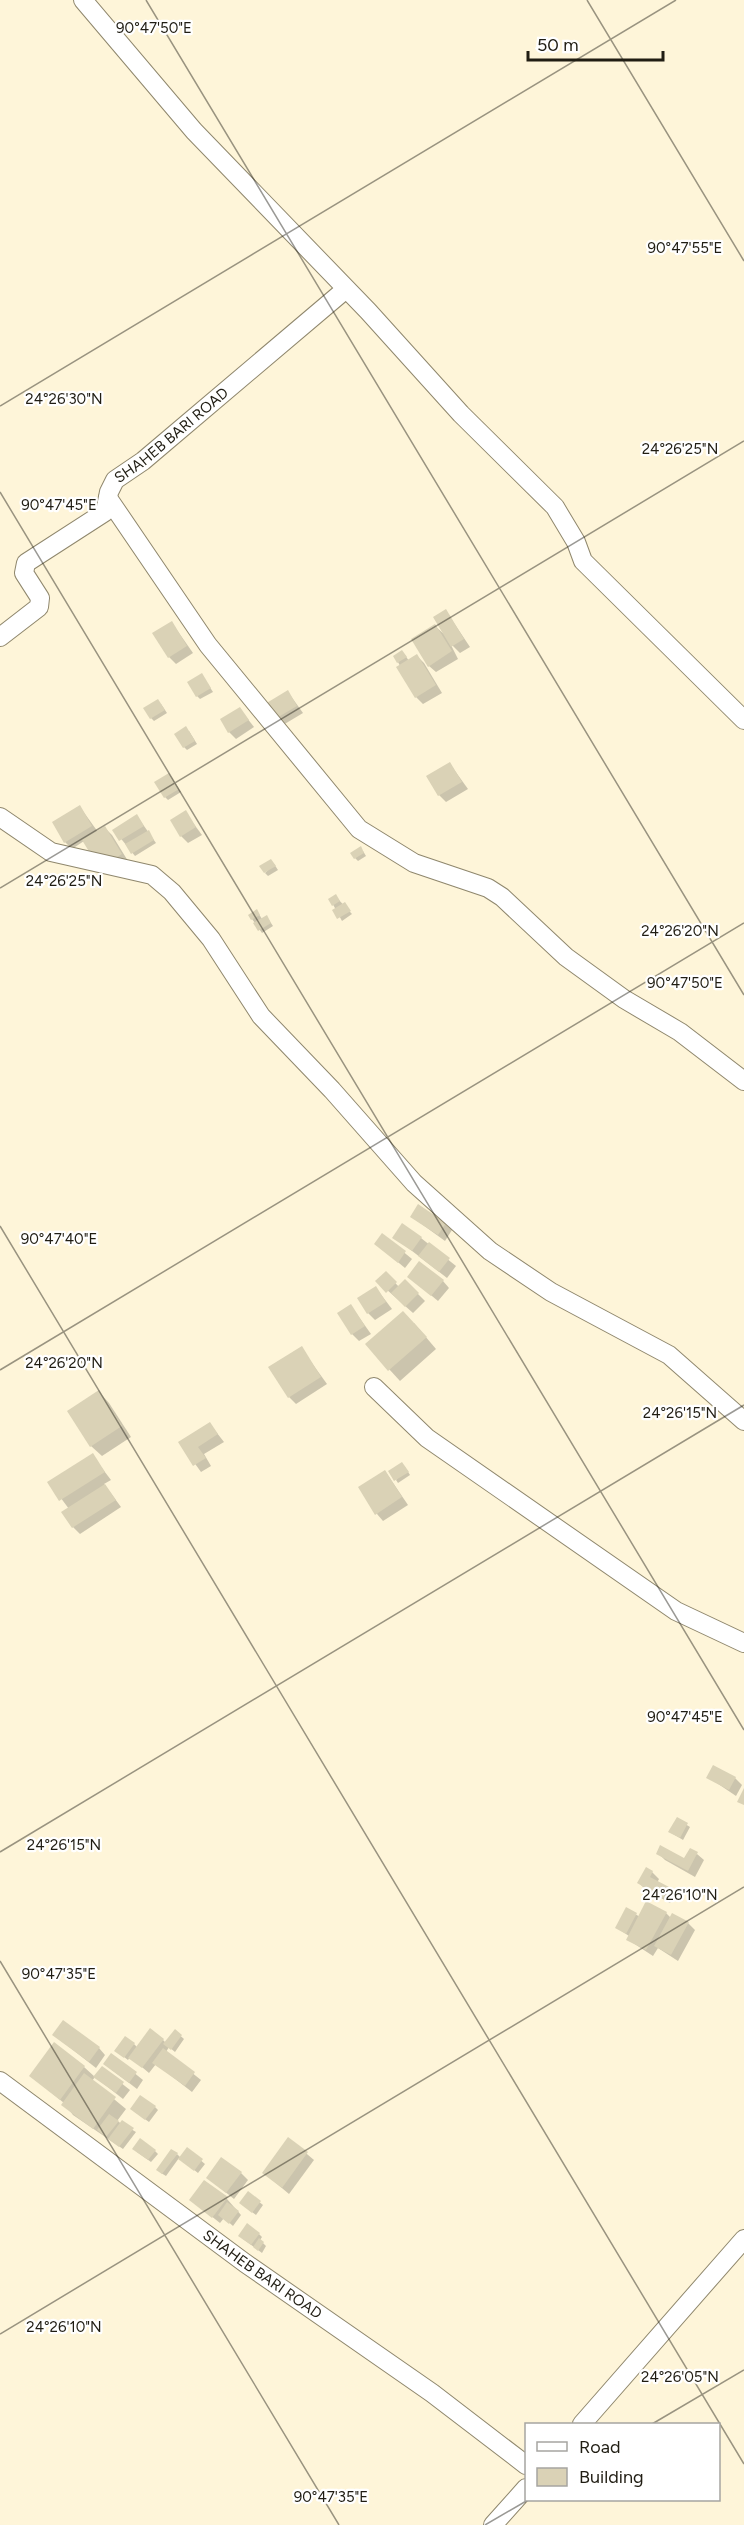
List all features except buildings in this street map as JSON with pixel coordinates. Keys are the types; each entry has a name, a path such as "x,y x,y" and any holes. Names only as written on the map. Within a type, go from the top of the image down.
{"street":[{"path":"83,0 194,131 346,289 461,414 555,507 576,542 583,561 744,720"},
{"name":"SHAHEB BARI ROAD","path":"0,637 39,607 40,598 24,573 26,563 105,512 115,480 152,453 346,289"},
{"path":"108,498 208,645 359,829 414,862 488,888 502,897 566,957 624,999 680,1032 744,1081"},
{"path":"0,817 51,852 152,875 172,892 212,939 261,1016 332,1090 414,1184 490,1251 550,1292 669,1355 744,1421"},
{"path":"374,1387 427,1438 666,1604 744,1643"},
{"name":"SHAHEB BARI ROAD","path":"0,2081 245,2263 432,2393 525,2464"},
{"path":"583,2423 737,2251 744,2240"},
{"path":"493,2525 525,2488"}]}
